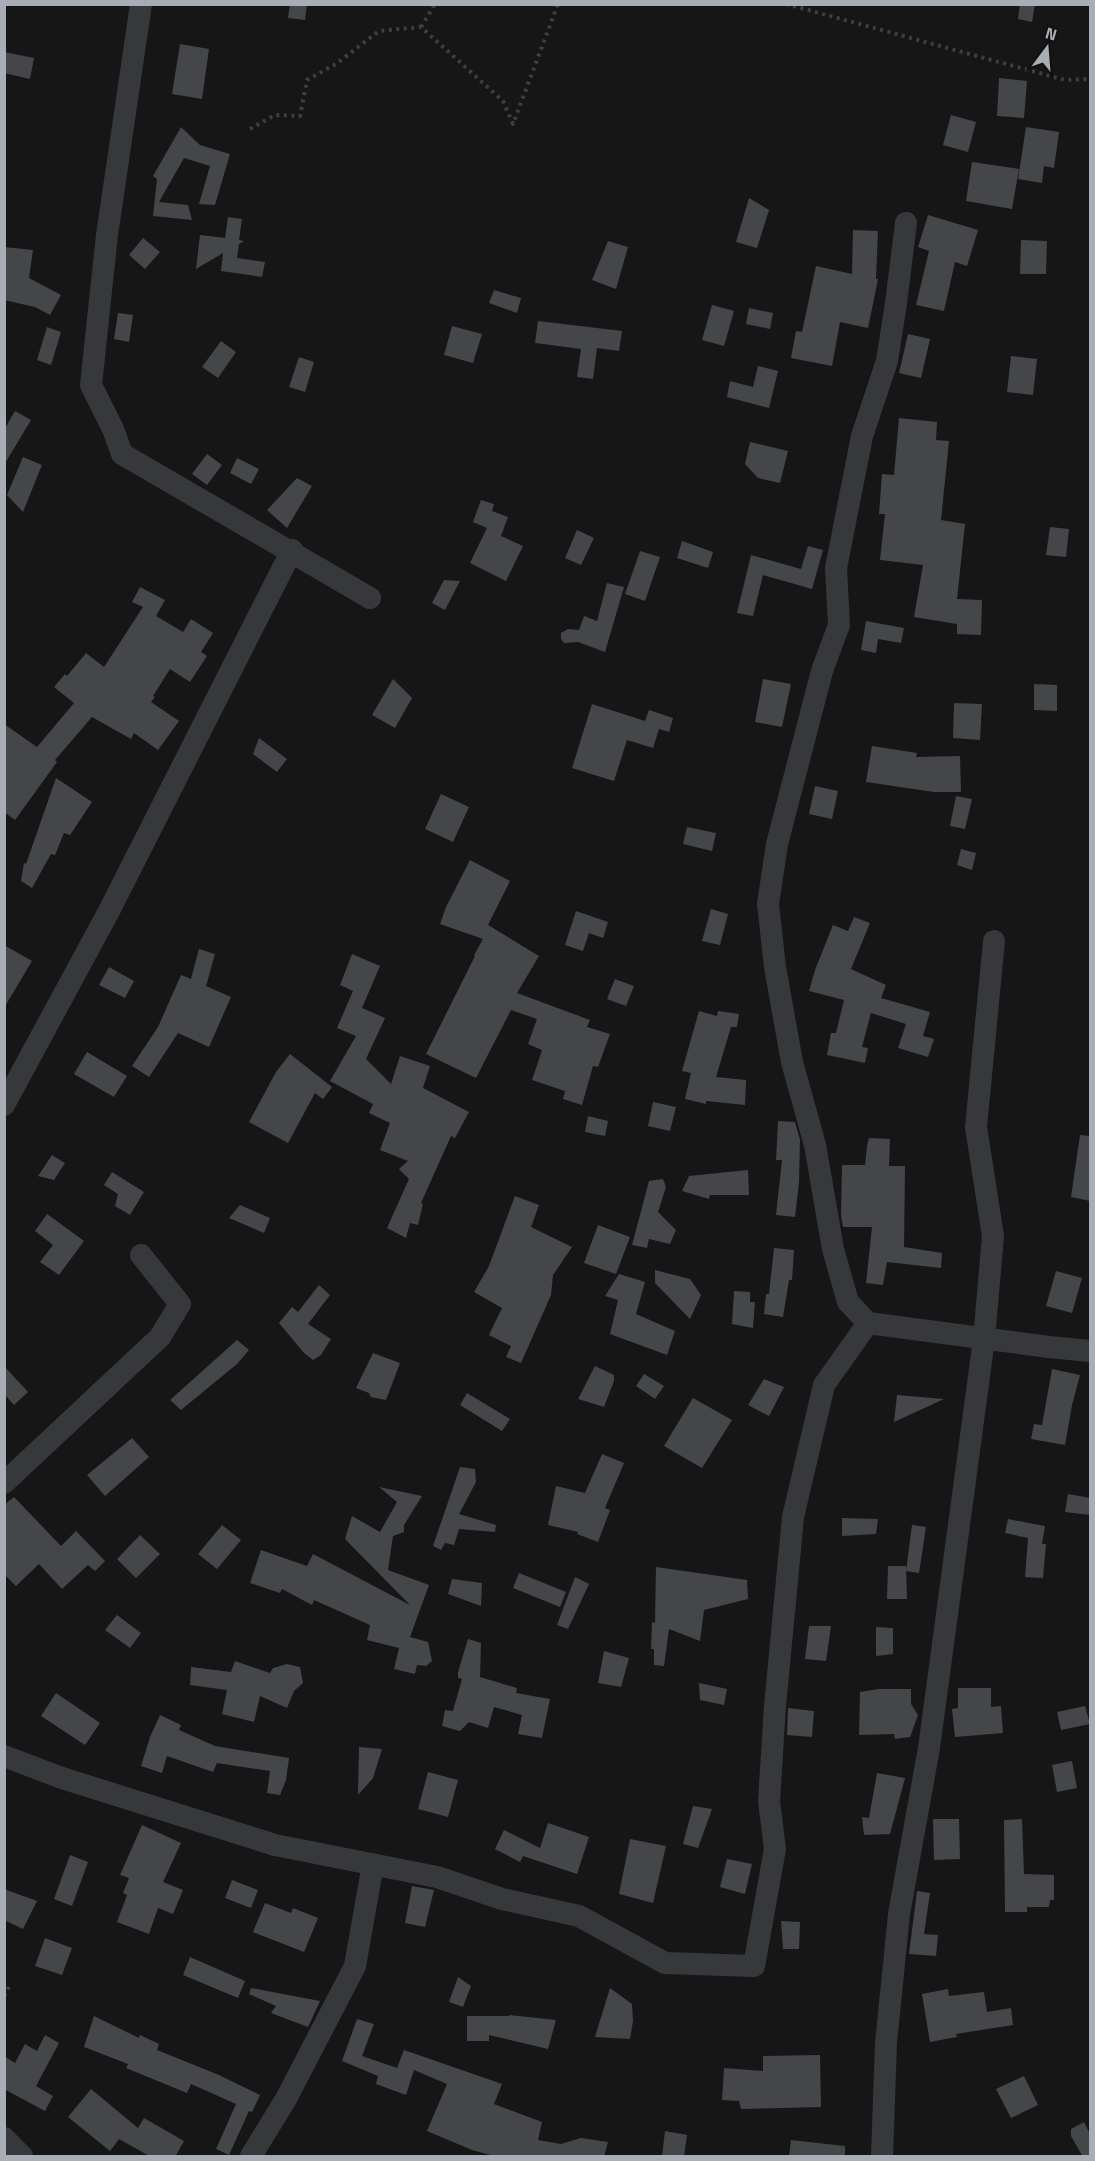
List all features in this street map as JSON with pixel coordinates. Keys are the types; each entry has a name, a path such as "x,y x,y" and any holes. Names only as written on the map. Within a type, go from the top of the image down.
{"street":[{"path":"141,4 107,235 91,385 113,429 122,454 292,550 370,598"},
{"path":"906,223 886,362 862,436 836,568 839,625 822,671 777,844 768,904 775,967 792,1062 815,1145 833,1249 848,1302 868,1323 1090,1351"},
{"path":"4,1105 109,910 292,550"},
{"path":"882,2157 886,2043 899,1914 929,1748 984,1339 993,1236 976,1127 994,940"},
{"path":"4,1483 160,1337 180,1304 141,1254"},
{"path":"4,1756 62,1778 275,1845 436,1877 502,1899 579,1916 665,1963 754,1966 775,1849 769,1801 775,1706 793,1517 824,1385 868,1323"},
{"path":"251,2157 286,2099 355,1966 373,1864"},
{"path":"4,2138 22,2157"}],"path":[{"path":"421,27 435,4"},
{"path":"250,129 275,116 300,116 307,80 336,64 379,31 421,27 503,101 513,124 558,4"},
{"path":"786,4 1065,80 1090,80"},
{"path":"4,1996 11,1983"}],"building":[{"path":"290,4 307,4 305,20 288,18"},
{"path":"1020,4 1035,4 1032,22 1018,19"},
{"path":"180,44 209,49 202,99 172,94"},
{"path":"4,52 34,58 30,79 4,73"},
{"path":"999,78 1027,81 1024,118 997,116"},
{"path":"951,115 976,122 968,152 943,145"},
{"path":"181,127 200,145 230,154 215,205 199,204 210,166 184,158 159,202 188,205 192,220 153,216 157,179 153,176"},
{"path":"1026,127 1059,132 1054,168 1044,166 1042,183 1018,179"},
{"path":"972,162 1019,169 1012,209 966,201"},
{"path":"749,198 769,210 757,248 736,242"},
{"path":"928,215 978,230 967,266 955,262 944,311 916,305 929,251 918,247"},
{"path":"228,217 242,219 239,240 244,241 239,244 237,258 265,262 262,277 221,271 223,253 196,269 200,235 225,238"},
{"path":"853,230 878,231 876,279 878,279 868,328 840,322 832,366 791,358 796,331 802,332 816,266 852,274"},
{"path":"143,238 160,252 145,269 129,255"},
{"path":"1021,240 1047,241 1046,274 1020,274"},
{"path":"608,241 628,247 616,289 592,280"},
{"path":"4,247 33,250 29,278 61,295 50,315 35,307 4,300"},
{"path":"494,290 521,298 517,313 489,303"},
{"path":"712,305 734,311 724,346 702,340"},
{"path":"749,308 773,313 770,329 746,324"},
{"path":"118,313 133,315 129,342 114,339"},
{"path":"538,321 622,331 619,351 597,348 593,379 577,377 581,349 535,343"},
{"path":"452,326 482,334 473,363 444,355"},
{"path":"47,327 61,332 51,365 37,360"},
{"path":"908,334 930,339 921,378 899,373"},
{"path":"221,341 236,352 218,378 202,367"},
{"path":"1011,356 1037,359 1033,395 1007,392"},
{"path":"299,357 314,362 305,392 289,387"},
{"path":"758,366 778,371 769,408 727,397 730,381 753,387"},
{"path":"15,411 31,420 4,465 4,430"},
{"path":"899,418 937,422 936,440 949,441 941,520 965,524 957,599 982,600 981,635 957,634 957,624 914,617 923,565 880,560 885,514 879,514 882,474 894,475"},
{"path":"750,442 788,451 780,483 758,478 745,464"},
{"path":"207,454 222,465 207,485 192,474"},
{"path":"23,457 42,465 23,512 7,495"},
{"path":"237,458 259,469 251,484 230,473"},
{"path":"297,478 312,486 287,528 267,510"},
{"path":"481,500 494,504 492,511 508,517 501,536 523,546 506,581 470,563 487,528 473,522"},
{"path":"1050,527 1069,529 1066,557 1046,555"},
{"path":"577,530 594,538 581,565 565,558"},
{"path":"682,541 713,552 708,568 677,558"},
{"path":"808,546 823,550 812,589 763,575 753,616 737,613 751,555 801,569"},
{"path":"640,551 660,557 645,601 625,594"},
{"path":"444,580 460,581 445,610 432,603"},
{"path":"607,583 624,587 605,652 578,642 564,643 561,633 568,629 579,630 584,616 597,621"},
{"path":"140,587 165,600 156,616 183,632 191,619 213,633 201,652 207,656 190,682 170,669 153,696 155,697 151,702 179,721 158,750 134,733 131,739 92,717 55,760 57,762 15,820 4,812 4,724 37,747 74,703 54,687 65,674 67,676 86,653 104,667 143,607 132,602"},
{"path":"866,621 904,628 901,643 878,639 876,653 861,650"},
{"path":"393,679 412,698 395,728 372,715"},
{"path":"763,679 791,684 782,727 755,722"},
{"path":"1034,684 1057,685 1057,711 1034,710"},
{"path":"954,703 982,704 980,740 953,738"},
{"path":"592,704 645,721 649,710 673,718 669,732 659,729 653,748 627,740 614,781 572,768"},
{"path":"259,738 287,759 277,772 253,754"},
{"path":"872,746 917,753 916,757 960,756 961,792 934,792 866,782"},
{"path":"56,778 92,802 70,835 64,833 55,855 51,854 32,888 21,881 24,863 26,864"},
{"path":"815,786 838,791 832,819 809,814"},
{"path":"441,794 469,807 453,842 425,829"},
{"path":"956,796 972,799 965,829 950,826"},
{"path":"687,827 716,833 712,851 683,844"},
{"path":"961,849 976,853 972,870 957,865"},
{"path":"470,860 510,881 488,925 539,956 517,993 590,1020 587,1027 610,1034 598,1067 593,1066 582,1105 563,1099 565,1091 532,1080 542,1050 528,1044 537,1019 511,1010 476,1078 426,1054 483,939 440,924"},
{"path":"711,909 728,914 720,945 702,941"},
{"path":"576,911 608,922 603,938 589,933 583,951 565,945"},
{"path":"854,917 870,923 851,969 886,985 881,998 930,1012 923,1036 934,1039 928,1057 898,1048 906,1024 871,1013 862,1047 868,1048 865,1063 827,1055 831,1033 836,1033 844,1000 809,991 833,925 848,931"},
{"path":"4,945 32,961 4,1008"},
{"path":"199,949 215,954 206,986 231,997 209,1047 178,1033 149,1077 132,1066 158,1027 181,975 191,979"},
{"path":"352,954 380,966 362,1008 385,1018 366,1059 391,1084 400,1056 430,1066 423,1088 469,1112 455,1138 451,1136 421,1203 423,1204 418,1225 410,1223 406,1238 387,1228 409,1179 399,1169 408,1161 380,1150 390,1123 369,1113 373,1104 330,1081 356,1036 337,1028 353,991 340,985"},
{"path":"109,967 134,981 125,998 99,985"},
{"path":"615,979 634,986 626,1006 607,999"},
{"path":"699,1011 717,1016 718,1011 739,1014 737,1027 731,1027 716,1077 746,1080 745,1105 706,1101 706,1104 685,1099 691,1073 682,1071"},
{"path":"87,1052 127,1076 114,1097 74,1074"},
{"path":"290,1054 332,1087 323,1099 315,1093 288,1143 249,1122 276,1072"},
{"path":"653,1102 676,1107 670,1131 648,1126"},
{"path":"588,1116 608,1121 605,1136 585,1132"},
{"path":"778,1121 795,1122 800,1140 795,1217 776,1215 782,1160 776,1160"},
{"path":"1080,1135 1090,1136 1090,1201 1071,1197"},
{"path":"869,1138 890,1139 889,1166 905,1166 904,1247 942,1253 941,1268 887,1262 883,1285 866,1283 872,1227 843,1227 841,1215 842,1165 865,1165"},
{"path":"52,1155 65,1163 54,1180 38,1176"},
{"path":"748,1170 749,1195 710,1195 709,1199 682,1191 689,1176"},
{"path":"112,1172 144,1192 130,1215 115,1206 118,1194 104,1185"},
{"path":"663,1179 666,1187 658,1212 676,1230 670,1244 649,1239 647,1248 632,1245 649,1181"},
{"path":"515,1196 539,1205 531,1227 572,1247 553,1275 551,1295 521,1363 506,1357 511,1346 489,1335 502,1308 474,1292 489,1266"},
{"path":"240,1205 270,1218 264,1233 229,1218"},
{"path":"47,1214 84,1241 59,1275 40,1262 53,1245 35,1231"},
{"path":"598,1225 630,1237 616,1274 584,1263"},
{"path":"774,1248 794,1250 792,1280 789,1280 783,1317 764,1314 766,1294 769,1294"},
{"path":"655,1270 690,1279 701,1295 690,1319 655,1283"},
{"path":"1056,1271 1082,1278 1072,1313 1046,1306"},
{"path":"619,1274 645,1282 636,1314 675,1331 667,1355 610,1334 618,1300 605,1296"},
{"path":"319,1285 330,1295 308,1324 331,1339 321,1355 313,1360 304,1353 279,1323 292,1307 298,1312"},
{"path":"734,1291 750,1292 750,1302 755,1302 753,1328 732,1324"},
{"path":"237,1340 249,1350 237,1364 181,1410 170,1400"},
{"path":"373,1353 400,1363 386,1400 371,1397 369,1393 356,1388"},
{"path":"4,1366 28,1392 14,1405 4,1394"},
{"path":"595,1366 614,1375 604,1407 578,1399"},
{"path":"1052,1369 1080,1375 1065,1445 1031,1439 1034,1424 1042,1425"},
{"path":"644,1374 664,1386 655,1399 636,1386"},
{"path":"764,1379 784,1387 769,1416 748,1405"},
{"path":"467,1393 510,1419 502,1431 460,1405"},
{"path":"897,1395 944,1399 894,1422"},
{"path":"693,1398 732,1420 702,1468 664,1446"},
{"path":"132,1438 149,1457 105,1496 87,1475"},
{"path":"602,1454 624,1463 605,1508 610,1510 598,1542 577,1534 578,1532 548,1525 556,1486 585,1493"},
{"path":"460,1467 475,1469 476,1482 459,1514 496,1525 495,1532 459,1529 454,1545 445,1543 441,1550 433,1546"},
{"path":"379,1487 422,1496 404,1525 404,1532 393,1536 388,1570 429,1585 410,1637 428,1642 432,1661 426,1666 417,1665 415,1674 394,1669 399,1648 367,1640 370,1625 314,1600 312,1605 282,1589 280,1593 250,1583 261,1550 307,1566 313,1554 410,1605 345,1539 352,1516 380,1532 397,1502"},
{"path":"1068,1494 1090,1498 1090,1515 1065,1512"},
{"path":"14,1497 61,1546 76,1531 105,1561 95,1571 88,1565 62,1589 39,1564 16,1586 4,1574 4,1505"},
{"path":"842,1518 878,1519 876,1534 842,1536"},
{"path":"1008,1519 1045,1526 1042,1544 1046,1544 1043,1578 1025,1577 1028,1538 1005,1533"},
{"path":"222,1525 241,1540 217,1569 198,1554"},
{"path":"912,1525 926,1527 919,1573 906,1571"},
{"path":"140,1535 160,1554 136,1578 117,1559"},
{"path":"888,1566 906,1566 907,1599 887,1599"},
{"path":"656,1567 747,1580 748,1599 704,1610 700,1641 669,1629 664,1666 654,1665 654,1649 651,1649 652,1622 655,1623"},
{"path":"519,1573 566,1592 560,1607 513,1588"},
{"path":"575,1577 589,1584 568,1629 557,1625"},
{"path":"452,1579 482,1583 481,1606 448,1594"},
{"path":"117,1615 141,1633 130,1648 105,1630"},
{"path":"809,1626 831,1626 826,1661 805,1659"},
{"path":"876,1627 893,1628 893,1654 876,1656"},
{"path":"468,1639 481,1643 480,1677 517,1688 516,1693 550,1699 542,1738 518,1734 522,1715 494,1707 488,1728 469,1722 460,1731 442,1726 445,1710 453,1711 462,1679 458,1678 458,1672"},
{"path":"604,1651 629,1658 621,1687 598,1683"},
{"path":"235,1661 270,1673 273,1668 287,1664 300,1667 303,1683 294,1691 287,1708 260,1696 254,1722 222,1714 227,1690 190,1685 191,1667 231,1672"},
{"path":"699,1683 727,1689 724,1705 700,1700"},
{"path":"958,1688 991,1688 991,1707 1001,1706 1003,1733 955,1737 952,1709 958,1708"},
{"path":"879,1689 911,1689 911,1704 918,1715 910,1737 895,1739 894,1734 859,1735 860,1692"},
{"path":"56,1693 100,1723 85,1745 41,1716"},
{"path":"1085,1706 1090,1724 1061,1730 1057,1712"},
{"path":"788,1708 814,1711 812,1737 787,1735"},
{"path":"160,1715 181,1725 179,1730 215,1746 289,1758 286,1780 280,1795 267,1793 270,1771 217,1763 213,1772 167,1756 162,1773 141,1766"},
{"path":"359,1747 382,1749 373,1778 358,1795"},
{"path":"1072,1761 1077,1788 1057,1792 1052,1765"},
{"path":"428,1772 458,1780 448,1817 418,1809"},
{"path":"877,1773 905,1778 890,1834 864,1835 862,1817 869,1818"},
{"path":"693,1806 712,1809 698,1848 683,1844"},
{"path":"933,1819 959,1819 960,1859 934,1860"},
{"path":"1022,1819 1024,1874 1054,1875 1054,1900 1050,1900 1049,1907 1027,1907 1027,1912 1005,1912 1004,1820"},
{"path":"548,1823 589,1837 577,1874 523,1856 520,1862 495,1849 504,1830 540,1848"},
{"path":"142,1825 181,1843 163,1882 183,1890 173,1914 158,1908 149,1934 117,1922 127,1895 123,1893 129,1878 120,1875"},
{"path":"630,1839 666,1846 653,1903 619,1894"},
{"path":"70,1855 88,1862 72,1906 54,1899"},
{"path":"727,1859 752,1864 745,1894 720,1887"},
{"path":"232,1880 258,1890 251,1908 225,1898"},
{"path":"412,1886 434,1890 425,1927 405,1923"},
{"path":"4,1889 37,1901 23,1929 4,1920"},
{"path":"917,1891 930,1893 924,1934 938,1935 936,1956 909,1954"},
{"path":"265,1903 291,1913 293,1908 318,1918 304,1952 253,1932"},
{"path":"781,1921 800,1922 799,1949 783,1949"},
{"path":"45,1938 72,1948 62,1975 35,1966"},
{"path":"190,1957 245,1981 238,1998 183,1975"},
{"path":"458,1977 471,1986 463,2007 449,2002"},
{"path":"251,1988 320,2001 308,2027 271,2013 276,2006 249,1994"},
{"path":"610,1988 632,2004 633,2021 630,2039 595,2037"},
{"path":"948,1989 949,1996 984,1992 987,2012 1011,2008 1013,2025 956,2034 957,2037 930,2042 922,1994"},
{"path":"509,2015 556,2020 548,2049 489,2035 489,2041 467,2041 467,2016"},
{"path":"94,2016 139,2038 140,2035 159,2044 157,2050 219,2075 260,2095 252,2112 249,2111 229,2155 216,2149 236,2104 191,2084 187,2093 126,2068 128,2064 84,2047"},
{"path":"357,2019 374,2024 362,2056 397,2068 404,2050 502,2084 494,2104 542,2122 538,2140 561,2144 581,2138 608,2142 604,2157 498,2157 472,2150 427,2131 447,2084 414,2070 406,2095 376,2084 378,2076 342,2061"},
{"path":"45,2035 59,2043 36,2086 53,2096 45,2111 4,2089 4,2056 15,2063 25,2044 37,2051"},
{"path":"820,2055 821,2107 741,2109 739,2101 722,2100 724,2068 763,2071 763,2056"},
{"path":"1024,2076 1038,2105 1011,2118 996,2089"},
{"path":"91,2089 138,2128 144,2118 184,2141 175,2157 151,2157 119,2139 110,2151 68,2117"},
{"path":"1084,2122 1090,2134 1090,2157 1083,2157 1071,2136 1071,2129"},
{"path":"665,2131 687,2135 684,2157 662,2157"},
{"path":"791,2140 845,2146 845,2157 789,2157"}]}
